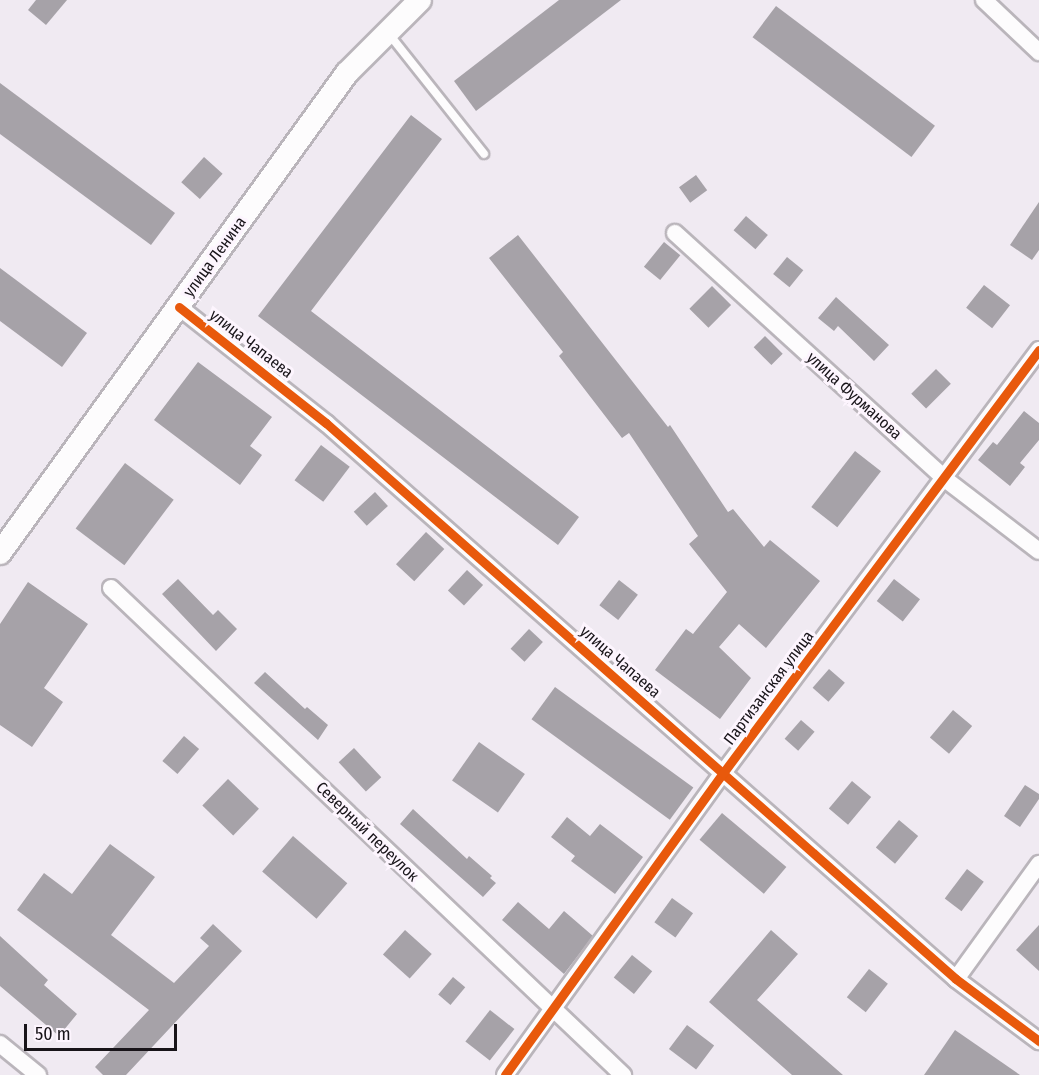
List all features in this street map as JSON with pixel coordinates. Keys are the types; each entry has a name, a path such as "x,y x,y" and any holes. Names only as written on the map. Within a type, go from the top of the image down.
{"main road":[{"name":"улица Ленина","path":"0,553 347,73 420,0"}],"street":[{"path":"984,0 1039,52"},
{"name":"улица Фурманова","path":"675,233 945,479 1039,551"},
{"name":"улица Чапаева","path":"180,307 326,423 956,979 1039,1041"},
{"name":"Партизанская улица","path":"505,1075 723,773 945,479 1039,350"},
{"name":"Северный переулок","path":"111,588 623,1075"},
{"path":"956,979 1039,864"},
{"path":"0,1044 38,1075"}],"lane":[{"path":"388,32 484,153"}],"building":[{"path":"36,0 67,0 46,25 28,10"},
{"path":"559,0 621,0 476,111 454,81"},
{"path":"776,6 935,126 911,157 753,37"},
{"path":"0,83 175,213 151,245 0,134"},
{"path":"411,115 442,139 311,311 579,517 558,545 258,316"},
{"path":"204,157 223,174 200,199 181,182"},
{"path":"696,175 707,190 690,203 679,187"},
{"path":"1039,202 1039,250 1032,260 1010,245"},
{"path":"746,216 768,235 755,249 734,230"},
{"path":"518,235 668,427 670,425 728,512 733,509 764,547 770,540 820,581 766,648 739,624 719,647 751,678 720,719 655,670 686,629 693,634 727,592 689,544 698,536 629,433 622,438 559,356 563,352 489,258"},
{"path":"664,242 680,255 660,280 644,267"},
{"path":"787,257 803,270 789,287 773,274"},
{"path":"0,268 87,333 62,367 0,321"},
{"path":"984,285 1010,305 992,328 966,308"},
{"path":"712,286 731,305 708,328 689,309"},
{"path":"836,297 889,345 874,361 838,326 834,331 818,318"},
{"path":"765,336 783,354 771,365 754,347"},
{"path":"198,362 272,417 250,446 262,455 240,485 154,420"},
{"path":"936,369 951,384 926,409 911,394"},
{"path":"1024,411 1039,423 1039,440 1020,463 1025,467 1010,486 978,460 993,442 997,445"},
{"path":"321,445 350,467 323,502 295,480"},
{"path":"855,451 881,471 837,527 811,507"},
{"path":"125,463 174,500 124,565 76,528"},
{"path":"375,492 388,506 367,526 354,512"},
{"path":"426,532 444,549 414,581 396,564"},
{"path":"467,570 483,585 464,605 448,590"},
{"path":"178,579 213,615 218,610 237,629 216,651 162,594"},
{"path":"894,579 920,599 903,621 877,601"},
{"path":"619,580 638,595 618,620 599,605"},
{"path":"28,582 88,624 44,688 63,702 32,747 0,725 0,624"},
{"path":"529,629 543,642 524,662 511,649"},
{"path":"829,669 845,683 828,702 813,688"},
{"path":"265,672 305,709 307,707 328,725 318,740 254,683"},
{"path":"555,687 693,788 670,820 531,719"},
{"path":"953,710 972,726 949,754 930,738"},
{"path":"801,720 815,732 798,751 785,739"},
{"path":"184,736 199,749 177,774 162,761"},
{"path":"479,742 525,774 498,813 452,781"},
{"path":"354,748 381,777 366,792 339,762"},
{"path":"228,779 259,809 233,835 202,806"},
{"path":"852,781 871,797 848,825 829,809"},
{"path":"1025,785 1039,794 1039,799 1020,827 1004,816"},
{"path":"413,809 467,859 469,856 492,876 490,878 496,883 483,897 400,824"},
{"path":"722,813 786,867 764,894 700,840"},
{"path":"567,817 590,836 600,824 643,857 615,894 571,861 575,856 551,837"},
{"path":"899,820 918,836 895,864 876,848"},
{"path":"293,836 347,883 317,919 262,871"},
{"path":"110,844 155,877 111,935 174,983 209,946 200,938 213,924 242,951 126,1075 103,1075 95,1067 149,1010 17,910 44,873 72,894"},
{"path":"967,869 984,882 962,911 945,899"},
{"path":"672,898 693,913 675,938 654,922"},
{"path":"518,902 549,929 564,911 593,936 564,974 502,920"},
{"path":"1039,925 1039,971 1016,950"},
{"path":"405,930 432,954 410,979 383,955"},
{"path":"771,930 798,954 757,1000 843,1075 792,1075 709,1002"},
{"path":"0,936 48,980 44,985 77,1014 59,1036 0,986"},
{"path":"632,955 652,971 634,994 614,978"},
{"path":"869,969 888,984 866,1012 847,997"},
{"path":"453,977 465,987 450,1005 438,995"},
{"path":"490,1010 514,1029 490,1061 465,1042"},
{"path":"687,1025 714,1045 696,1069 669,1049"},
{"path":"955,1030 1020,1075 924,1075"}],"cycle path":[{"path":"179,307 326,423 956,979 1039,1041"},
{"path":"505,1075 723,773 1039,350"}]}
